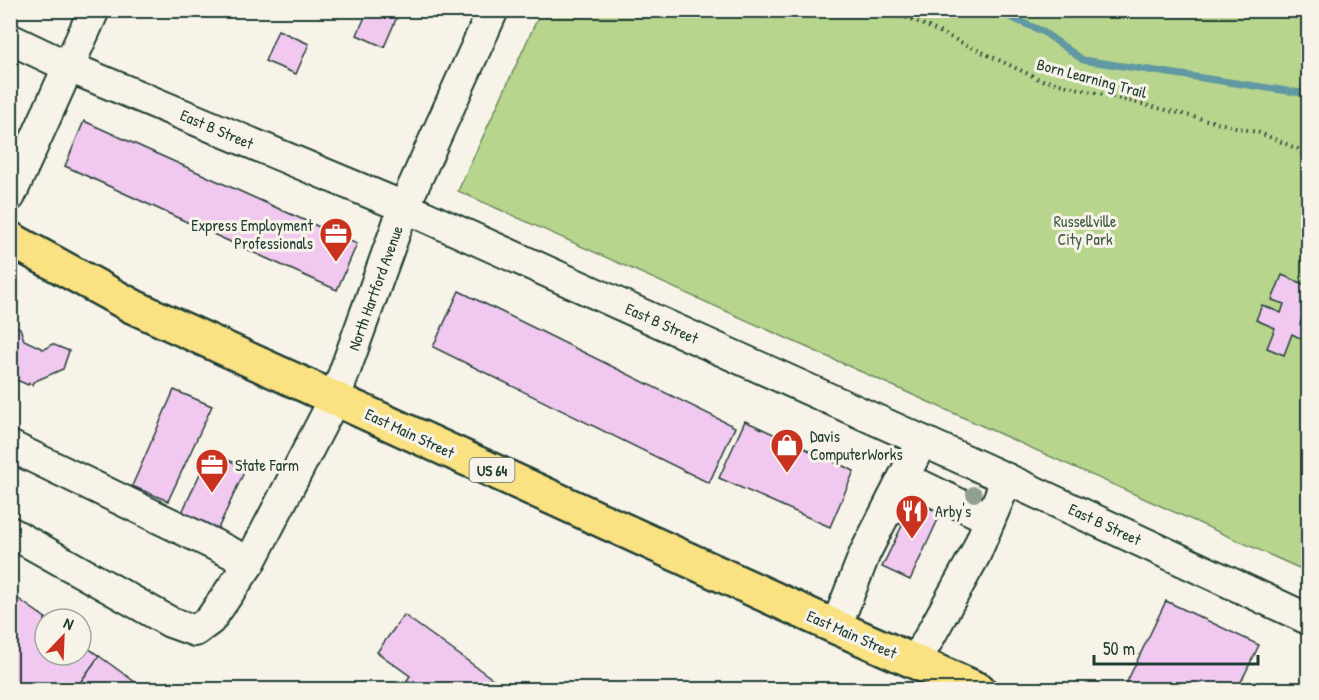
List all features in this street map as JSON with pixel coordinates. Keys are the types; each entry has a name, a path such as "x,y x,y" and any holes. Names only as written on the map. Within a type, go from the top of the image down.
{"main road":[{"name":"East Main Street","path":"10,239 134,307 915,663 979,690"}],"street":[{"path":"10,196 94,10"},
{"name":"North Hartford Avenue","path":"10,532 170,622 195,631 210,620 250,562 335,398 404,207 493,10"},
{"name":"East B Street","path":"10,39 69,67 404,207 1007,479 1308,619"},
{"path":"836,627 862,561 922,441"},
{"path":"10,446 250,562"},
{"path":"915,663 975,555 1007,479"},
{"path":"862,561 873,552 901,495 922,486 990,519"}],"path":[{"path":"662,10 778,15 865,10"},
{"name":"Born Learning Trail","path":"871,10 896,14 918,22 1039,79 1260,133 1298,149 1308,160"}],"green space":[{"name":"Russellville City Park","path":"541,11 1308,11 1308,572 458,191"}],"building":[{"path":"368,10 400,10 384,47 357,35"},
{"path":"278,30 309,44 296,74 265,61"},
{"path":"84,121 357,244 337,290 65,166"},
{"path":"1282,275 1308,286 1308,302 1300,324 1307,327 1302,339 1292,334 1284,355 1267,348 1275,328 1256,320 1262,305 1281,313 1284,304 1272,300"},
{"path":"459,291 735,427 709,483 433,347"},
{"path":"10,324 20,328 24,340 43,349 52,344 69,351 63,369 33,382 32,385 10,377"},
{"path":"174,390 212,406 168,501 132,486"},
{"name":"Davis ComputerWorks","path":"745,421 854,471 830,527 719,478"},
{"name":"State Farm","path":"210,452 246,468 215,535 179,519"},
{"name":"Arby's","path":"914,501 941,513 910,580 882,567"},
{"path":"10,593 33,609 33,667 91,667 75,690 10,690"},
{"path":"1166,601 1259,645 1237,690 1123,690"},
{"path":"404,615 508,690 400,690 410,676 377,652"},
{"path":"93,652 99,656 93,664"},
{"path":"99,656 146,690 75,690"}],"waterway":[{"path":"994,10 1042,31 1083,60 1308,94"}],"place":[{"name":"Express Employment Professionals","path":"336,263"},
{"name":"Davis ComputerWorks","path":"787,474"},
{"name":"State Farm","path":"212,494"},
{"name":"Arby's","path":"912,540"}]}
